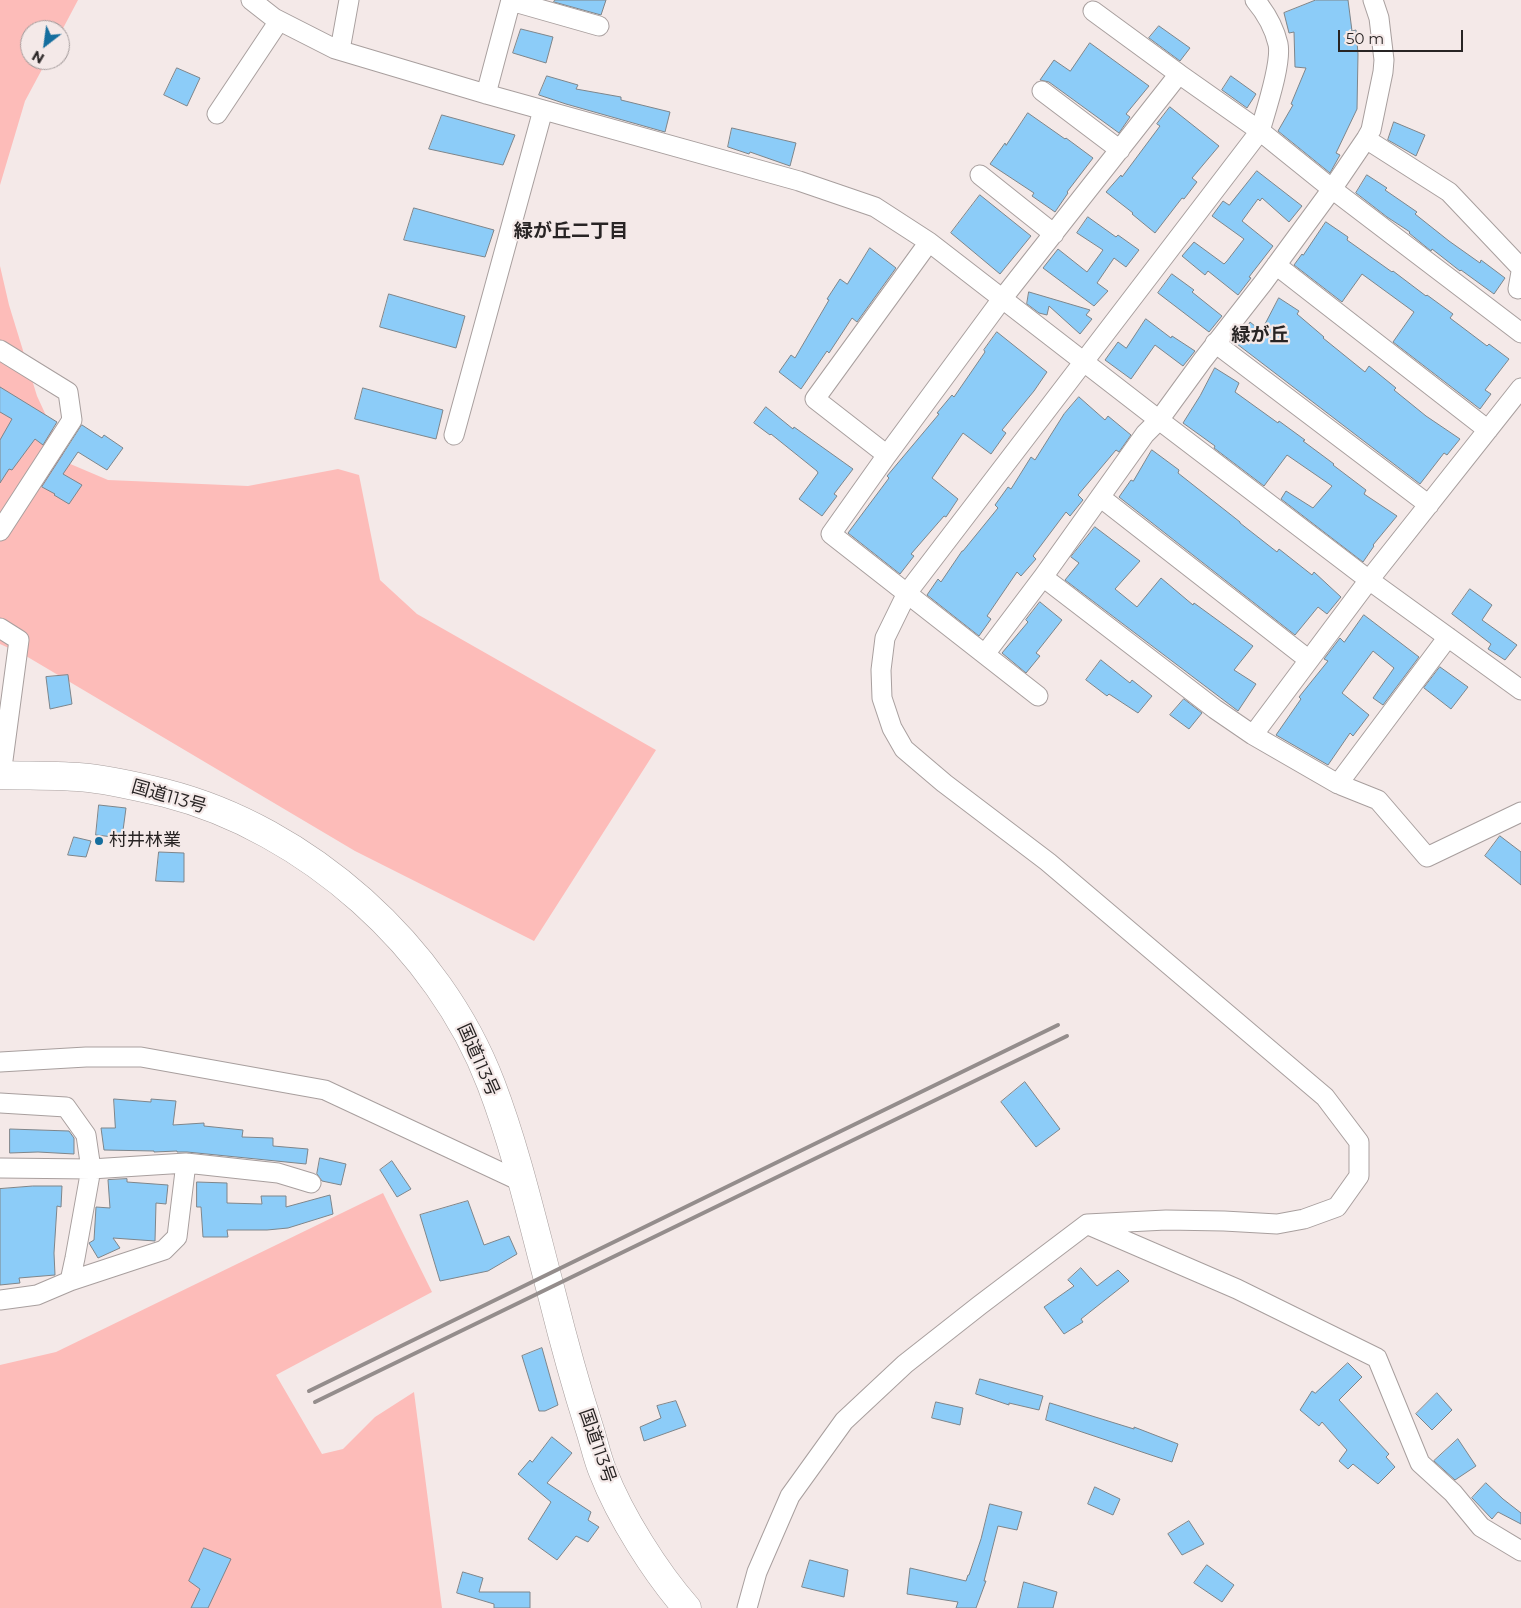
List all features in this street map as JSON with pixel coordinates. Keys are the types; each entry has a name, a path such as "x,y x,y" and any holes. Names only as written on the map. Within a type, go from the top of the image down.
{"highway":[{"name":"国道113号","path":"0,775 88,778 167,793 216,811 267,834 298,852 336,879 371,910 402,942 437,984 474,1046 490,1082 522,1182 572,1372 603,1472 624,1517 672,1591 688,1608"}],"street":[{"path":"251,0 279,21 340,50 486,94 799,181 875,207 929,242 1158,420 1369,580 1521,690"},
{"path":"340,50 349,0"},
{"path":"486,94 511,0 600,26"},
{"path":"746,1608 758,1572 790,1496 844,1421 912,1358 1087,1224 1166,1220 1277,1224 1304,1219 1337,1207 1358,1176 1359,1142 1324,1097 1048,862 944,783 904,748 892,728 882,698 881,670 885,638 906,593 1260,131 1277,65 1278,46 1273,28 1266,14 1255,0"},
{"path":"985,654 1043,577 1145,434 1158,420 1276,265 1366,139 1371,130 1384,60 1379,18 1373,0"},
{"path":"1094,11 1260,131 1332,189 1521,333"},
{"path":"217,114 279,21"},
{"path":"1038,696 831,534 1002,299 1180,74"},
{"path":"1042,91 1120,150"},
{"path":"454,435 543,110"},
{"path":"1366,139 1449,192 1521,268"},
{"path":"980,175 1054,234"},
{"path":"887,455 816,398 929,242"},
{"path":"1276,265 1488,430"},
{"path":"1215,344 1429,505"},
{"path":"1,352 68,392 72,420 2,523"},
{"path":"1253,735 1369,580 1521,388"},
{"path":"1100,497 1309,660"},
{"path":"1043,577 1215,709 1253,735 1338,784 1378,800 1427,857 1521,812"},
{"path":"0,628 18,640 0,775"},
{"path":"1338,784 1448,637"},
{"path":"0,1062 86,1057 141,1058 325,1090 522,1182"},
{"path":"0,1103 66,1107 86,1135 91,1169 70,1281"},
{"path":"0,1300 37,1295 70,1281 164,1250 177,1236 186,1163"},
{"path":"0,1168 91,1169 186,1163 278,1172 312,1183"},
{"path":"1087,1224 1237,1289 1377,1358 1420,1463 1453,1493 1481,1527 1521,1551"}],"shaded area":[{"path":"0,0 78,0 67,20 20,20 20,70 42,70 25,101 0,185"},
{"path":"0,266 9,305 37,396 68,463 108,480 248,486 338,469 359,475 380,580 417,614 656,750 534,941 355,851 26,656 0,644"},
{"path":"383,1193 432,1292 276,1375 322,1454 343,1449 375,1417 414,1392 442,1608 0,1608 0,1365 56,1352"}],"building":[{"path":"555,0 606,0 601,15 554,2"},
{"path":"1316,0 1348,0 1352,31 1356,30 1358,54 1357,109 1336,153 1340,155 1330,173 1278,131 1293,105 1291,104 1306,68 1295,67 1294,32 1289,33 1284,13"},
{"path":"1159,26 1190,48 1180,61 1149,38"},
{"path":"521,29 553,37 546,63 513,53"},
{"path":"1090,43 1149,86 1126,114 1130,117 1119,133 1049,82 1040,80 1054,60 1070,71"},
{"path":"177,68 200,78 187,106 164,95"},
{"path":"547,76 578,85 576,89 621,97 621,100 670,112 665,132 539,95"},
{"path":"1231,76 1256,94 1247,108 1222,90"},
{"path":"1170,107 1219,146 1192,178 1197,182 1155,233 1106,192 1121,175 1122,177 1160,126 1157,124"},
{"path":"1028,113 1093,158 1067,192 1055,212 1032,196 1034,193 990,164"},
{"path":"442,115 515,135 503,165 429,149"},
{"path":"1394,122 1425,135 1416,156 1388,140"},
{"path":"732,128 796,143 790,166 750,152 749,154 728,147"},
{"path":"1257,171 1302,206 1289,222 1262,198 1260,201 1258,199 1242,221 1273,246 1249,277 1251,278 1238,295 1208,271 1205,275 1182,256 1194,242 1224,264 1227,261 1244,239 1212,216 1223,201 1229,205"},
{"path":"1367,175 1417,212 1415,214 1449,241 1480,263 1481,260 1505,278 1494,294 1432,249 1431,251 1410,232 1356,193"},
{"path":"980,195 1031,236 1000,274 951,233"},
{"path":"414,208 494,230 485,257 404,240"},
{"path":"1088,217 1116,237 1118,235 1139,250 1126,267 1114,258 1097,283 1108,291 1094,306 1043,268 1058,249 1087,272 1103,250 1077,233"},
{"path":"1326,222 1348,237 1347,240 1453,314 1450,318 1487,346 1489,344 1509,359 1485,390 1491,394 1480,409 1393,342 1414,312 1362,274 1342,302 1294,265"},
{"path":"870,248 896,268 857,322 852,318 829,353 827,351 801,389 779,372 791,355 795,358 840,279 847,284"},
{"path":"1172,274 1194,290 1192,292 1222,316 1209,332 1158,293"},
{"path":"1029,292 1090,310 1086,315 1092,319 1080,334 1049,306 1047,315 1039,313 1027,304"},
{"path":"389,294 465,316 456,348 380,327"},
{"path":"1279,298 1299,311 1297,314 1365,372 1369,366 1396,388 1394,390 1426,416 1460,439 1447,455 1444,453 1420,484 1237,344 1250,322 1261,331"},
{"path":"1146,319 1171,338 1172,336 1195,351 1183,366 1155,345 1131,379 1105,360 1118,342 1126,348"},
{"path":"997,332 1047,372 1002,430 1006,433 991,454 963,433 932,478 958,499 946,517 944,516 911,554 914,556 900,574 848,533 889,478 887,476 939,414 937,413 952,395 954,397"},
{"path":"1215,368 1239,383 1235,392 1305,440 1303,441 1366,490 1364,494 1397,516 1373,545 1363,562 1281,499 1286,491 1313,508 1332,486 1287,455 1264,486 1183,423"},
{"path":"0,387 57,422 43,445 35,439 12,470 9,469 0,483 0,440 12,419 0,412"},
{"path":"363,388 443,410 436,439 355,419"},
{"path":"1079,397 1105,420 1108,416 1131,435 1119,452 1116,450 1078,495 1083,500 1070,516 1066,512 1033,556 1036,559 1021,576 1017,572 987,616 991,619 979,636 927,595 938,579 941,582 962,551 998,508 995,505 1008,487 1011,489 1031,457 1035,460 1064,414"},
{"path":"766,407 793,429 794,427 853,469 834,494 837,496 822,516 799,499 818,473 817,471 771,434 754,423"},
{"path":"82,425 102,438 104,435 123,448 107,470 78,452 63,474 82,485 69,504 42,487"},
{"path":"1152,450 1179,470 1178,473 1277,552 1279,549 1312,575 1314,572 1341,597 1327,614 1318,607 1295,635 1119,497 1131,480 1133,481"},
{"path":"1095,527 1140,561 1115,589 1137,607 1161,578 1193,605 1194,603 1253,646 1234,670 1256,684 1238,711 1065,580 1079,563 1071,557"},
{"path":"1470,589 1492,605 1482,620 1517,645 1505,660 1488,649 1491,644 1452,614"},
{"path":"1040,602 1062,620 1036,653 1040,656 1026,673 1002,653 1028,622 1026,620"},
{"path":"1364,615 1419,657 1383,705 1373,698 1394,668 1373,651 1342,693 1369,715 1353,736 1350,733 1328,765 1276,735 1301,699 1299,697 1328,661 1324,659 1340,638 1344,642"},
{"path":"1101,660 1130,683 1132,680 1152,696 1138,713 1109,694 1107,696 1086,680"},
{"path":"1440,667 1468,687 1451,709 1424,688"},
{"path":"68,675 72,704 50,709 46,677"},
{"path":"1184,699 1202,713 1189,729 1170,715"},
{"path":"99,805 126,808 122,838 96,835"},
{"path":"1500,836 1521,852 1521,885 1485,856"},
{"path":"74,837 91,841 86,857 68,855"},
{"path":"159,852 184,853 184,882 156,881"},
{"path":"1025,1082 1060,1129 1036,1147 1001,1102"},
{"path":"114,1099 151,1102 151,1099 176,1101 173,1125 204,1123 204,1126 243,1130 242,1137 273,1138 273,1146 308,1149 306,1164 177,1151 104,1150 101,1128 115,1128"},
{"path":"10,1129 69,1131 74,1138 74,1154 10,1153"},
{"path":"320,1158 346,1164 341,1185 322,1181 317,1174"},
{"path":"392,1161 411,1189 397,1197 380,1170"},
{"path":"127,1179 127,1182 168,1185 166,1204 156,1203 155,1241 113,1238 120,1248 98,1258 89,1243 94,1240 96,1207 110,1208 108,1180"},
{"path":"197,1182 227,1183 227,1203 262,1204 261,1196 286,1196 286,1207 330,1195 333,1214 288,1228 227,1230 228,1237 203,1237 201,1207 197,1207"},
{"path":"62,1186 61,1207 57,1206 54,1253 55,1275 19,1278 20,1283 0,1285 0,1189"},
{"path":"468,1201 484,1245 509,1236 517,1254 488,1271 440,1281 420,1215"},
{"path":"1081,1268 1097,1286 1118,1270 1129,1281 1081,1319 1083,1322 1064,1334 1044,1307 1074,1286 1068,1280"},
{"path":"542,1348 558,1405 545,1411 539,1411 522,1356"},
{"path":"1348,1363 1362,1377 1339,1400 1389,1454 1386,1457 1395,1467 1378,1484 1353,1464 1348,1469 1339,1461 1347,1450 1322,1422 1319,1426 1300,1410 1312,1391 1315,1393"},
{"path":"980,1379 1043,1396 1039,1410 1009,1403 1009,1405 976,1394"},
{"path":"1437,1393 1452,1410 1432,1430 1416,1414"},
{"path":"676,1401 686,1426 644,1441 640,1427 661,1418 657,1406"},
{"path":"936,1402 963,1408 960,1425 932,1418"},
{"path":"1050,1403 1134,1429 1134,1427 1178,1444 1172,1462 1046,1420"},
{"path":"552,1437 572,1453 547,1483 591,1512 588,1520 599,1527 588,1542 576,1536 557,1560 528,1539 551,1502 518,1474 530,1460 532,1462"},
{"path":"1458,1439 1476,1466 1455,1480 1434,1461"},
{"path":"1486,1483 1521,1513 1521,1524 1498,1512 1492,1519 1472,1498"},
{"path":"1095,1487 1120,1499 1113,1515 1088,1504"},
{"path":"990,1504 1022,1512 1017,1530 998,1526 984,1581 986,1581 976,1608 956,1608 958,1602 907,1594 910,1568 966,1581 981,1539"},
{"path":"1189,1521 1204,1544 1182,1555 1168,1534"},
{"path":"204,1548 231,1559 208,1608 191,1608 200,1589 189,1581"},
{"path":"810,1560 848,1570 844,1597 802,1587"},
{"path":"1207,1565 1234,1585 1222,1602 1194,1583"},
{"path":"463,1572 483,1578 479,1592 530,1592 530,1608 494,1608 494,1604 457,1593"},
{"path":"1024,1582 1057,1592 1053,1608 1018,1608"}],"railway":[{"path":"309,1391 1058,1025"},
{"path":"315,1402 1067,1036"}],"place":[{"name":"村井林業","path":"99,841"}],"district":[{"name":"緑が丘二丁目","path":"571,231"},
{"name":"緑が丘","path":"1260,335"}]}
